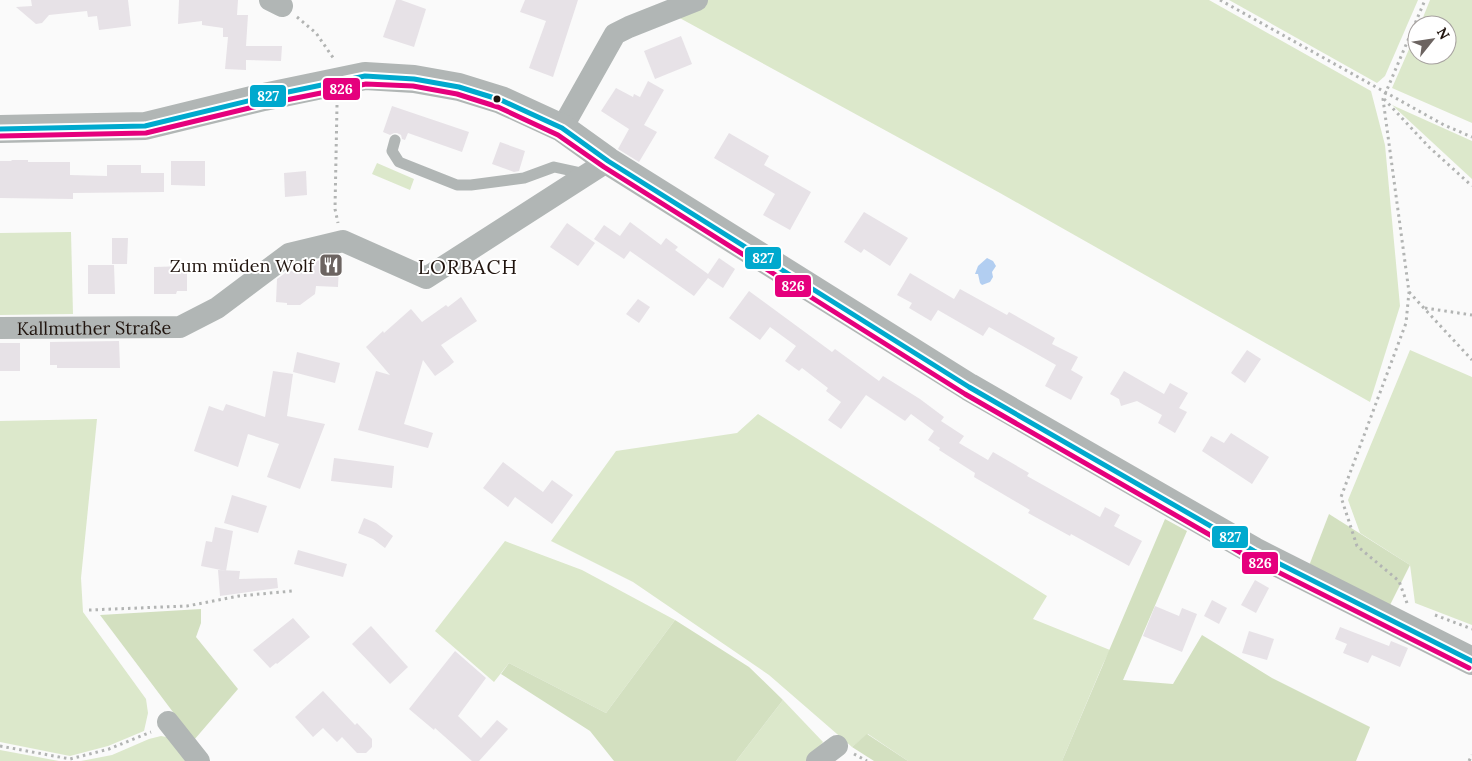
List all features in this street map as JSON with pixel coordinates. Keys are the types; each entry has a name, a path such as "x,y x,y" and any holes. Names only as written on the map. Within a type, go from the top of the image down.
{"street":[{"path":"562,128 615,34 697,0"},
{"path":"0,129 145,126 264,97 365,76 414,79 459,87 501,100 562,128 598,167 969,387 1254,551 1472,661"},
{"name":"Kallmuther Straße","path":"0,328 180,327 217,308 289,254 342,241 426,278 598,167"},
{"path":"168,722 199,761"},
{"path":"816,761 837,746"}],"lane":[{"path":"395,140 392,151 399,162 457,185 524,178 554,167 598,167"}],"path":[{"path":"1220,0 1444,125 1472,137"},
{"path":"1403,626 1407,604 1399,581 1357,546 1341,497 1406,323 1409,292 1383,99 1425,0"},
{"path":"276,3 316,33 350,79"},
{"path":"1383,99 1429,147 1472,186"},
{"path":"335,209 337,114"},
{"path":"1409,292 1472,360"},
{"path":"1424,308 1472,315"},
{"path":"89,610 187,606 239,596 292,591"},
{"path":"1435,615 1472,629"},
{"path":"0,746 70,759 109,749 146,734 168,722"},
{"path":"1470,761 1472,755"}],"green space":[{"path":"708,0 1209,0 1371,91 1385,145 1400,306 1370,402 1000,193 676,16"},
{"path":"1229,0 1418,0 1411,15 1407,15 1407,25 1385,76 1377,83"},
{"path":"1430,0 1472,0 1472,123 1392,88 1407,54 1407,65 1457,65 1457,15 1424,15"},
{"path":"1392,105 1472,141 1472,179"},
{"path":"377,163 414,179 410,190 372,174"},
{"path":"71,232 73,314 0,315 0,233"},
{"path":"1410,350 1472,377 1472,625 1415,603 1410,565 1360,533 1348,500"},
{"path":"758,414 1047,596 1033,619 1110,650 1062,761 908,761 868,734 852,747 769,675 633,582 551,541 616,451 737,433"},
{"path":"97,419 81,578 83,612 146,699 148,713 144,731 108,746 70,756 0,742 0,421"},
{"path":"1329,514 1410,565 1387,611 1307,571"},
{"path":"1165,519 1187,531 1123,680 1173,684 1202,635 1272,678 1370,727 1356,761 1062,761"},
{"path":"505,541 582,570 675,620 606,713 509,663 494,682 435,631"},
{"path":"201,609 201,623 196,637 238,689 194,740 100,615"},
{"path":"675,620 749,667 783,700 736,761 614,761 590,731 501,674 509,663 606,713"},
{"path":"783,700 823,742 807,761 736,761"},
{"path":"867,734 908,761 874,761 852,747"},
{"path":"161,736 177,739 193,761 81,761 112,755 149,739"},
{"path":"0,750 59,761 0,761"}],"water":[{"path":"987,258 993,261 996,266 992,272 993,277 990,282 982,285 978,274 975,274 978,266"}],"building":[{"path":"31,0 128,0 131,26 99,30 97,16 88,17 87,11 49,15 42,23 36,24 16,7 32,6"},
{"path":"179,0 238,0 237,15 248,15 246,46 282,46 281,61 246,60 246,70 225,69 228,37 223,37 223,28 202,25 202,21 178,24"},
{"path":"396,0 426,9 414,47 383,37"},
{"path":"525,0 578,0 553,77 529,68 546,21 520,12"},
{"path":"681,36 692,64 655,79 644,51"},
{"path":"648,81 664,90 644,125 657,132 639,162 618,149 629,129 601,111 616,88 633,97 634,94 640,97"},
{"path":"392,106 469,132 462,152 408,133 405,140 397,133 390,135 383,132"},
{"path":"729,133 769,156 764,165 811,192 790,230 763,215 775,194 714,158"},
{"path":"500,142 525,151 519,171 514,172 492,164"},
{"path":"0,161 70,162 70,175 107,176 107,165 141,165 141,173 164,173 164,192 73,193 73,199 0,198"},
{"path":"171,161 205,161 205,186 171,185"},
{"path":"306,171 307,195 285,197 284,173"},
{"path":"864,212 908,238 890,266 864,249 861,253 844,242"},
{"path":"630,222 661,245 666,238 678,247 675,250 708,274 719,258 735,269 723,288 708,278 694,296 630,251 624,259 594,239 604,225 620,236"},
{"path":"567,223 595,243 578,266 550,247"},
{"path":"112,238 128,238 127,264 112,264"},
{"path":"334,259 339,264 338,287 316,286 315,294 300,305 287,305 287,303 276,302 277,279 288,271 295,271 296,267 302,267 306,263"},
{"path":"88,265 114,265 115,294 88,294"},
{"path":"187,266 187,291 177,291 176,294 154,294 154,267"},
{"path":"910,273 954,299 960,289 1007,315 1009,312 1055,338 1052,344 1078,357 1071,370 1083,377 1071,400 1045,386 1056,365 989,327 983,336 938,310 931,321 909,308 912,303 897,295"},
{"path":"749,291 832,352 835,349 879,381 883,376 920,399 944,417 941,421 964,436 959,443 988,460 993,452 1029,473 1027,476 1100,517 1105,507 1120,515 1114,526 1142,541 1129,566 1028,513 1030,510 974,477 975,473 939,450 940,448 928,440 934,431 911,414 905,421 866,395 841,429 828,420 841,402 826,391 828,388 802,368 799,371 785,361 796,346 770,327 760,340 729,318"},
{"path":"461,297 477,321 441,345 454,362 448,367 435,376 423,360 404,424 433,433 428,448 358,430 376,371 390,375 366,347 411,309 422,322"},
{"path":"638,299 650,307 639,323 626,314"},
{"path":"119,341 120,368 57,368 57,365 50,365 50,342"},
{"path":"0,343 20,343 20,371 0,371"},
{"path":"1247,350 1261,359 1245,383 1231,373"},
{"path":"297,352 340,363 335,383 293,372"},
{"path":"273,371 293,374 287,416 325,424 300,489 267,477 279,444 248,434 238,467 194,451 209,406 223,411 226,404 265,417"},
{"path":"1124,371 1164,394 1170,383 1188,393 1179,408 1187,412 1175,433 1158,423 1162,415 1137,401 1121,406 1119,399 1110,394"},
{"path":"1231,433 1269,457 1252,484 1202,451 1211,436 1224,443"},
{"path":"334,458 394,466 392,488 331,481"},
{"path":"503,462 543,492 552,480 573,495 552,524 515,497 508,507 483,488"},
{"path":"232,495 267,506 258,533 224,523"},
{"path":"364,518 376,523 393,536 385,548 373,539 358,533"},
{"path":"215,527 233,531 226,571 201,566 206,541 212,542"},
{"path":"298,550 347,564 343,577 294,564"},
{"path":"218,570 240,571 239,579 277,578 278,588 220,596"},
{"path":"1255,580 1269,588 1256,613 1241,605"},
{"path":"1212,600 1227,608 1219,624 1204,616"},
{"path":"1155,606 1179,616 1182,608 1197,614 1182,652 1143,636"},
{"path":"293,618 310,637 270,668 253,650"},
{"path":"371,626 408,667 390,684 352,644"},
{"path":"1340,627 1389,646 1391,641 1408,648 1400,667 1372,655 1368,663 1343,653 1347,644 1335,639"},
{"path":"1249,631 1274,639 1267,660 1242,653"},
{"path":"455,651 486,678 458,716 481,738 497,720 508,729 479,761 472,761 435,728 434,730 409,709"},
{"path":"323,691 355,725 357,723 372,739 372,747 366,753 357,753 342,737 337,742 323,728 313,737 295,717"}],"transit line":[{"name":"827","path":"0,129 145,126 264,97 365,76 414,79 459,87 501,100 562,128 608,161 969,387 1254,551 1472,661"},
{"name":"826","path":"0,136 146,133 266,104 366,84 413,86 457,94 498,107 558,135 604,167 965,394 1250,558 1469,668"}],"place":[{"name":"Zum müden Wolf","path":"331,265"}],"district":[{"name":"LORBACH","path":"468,266"}]}
